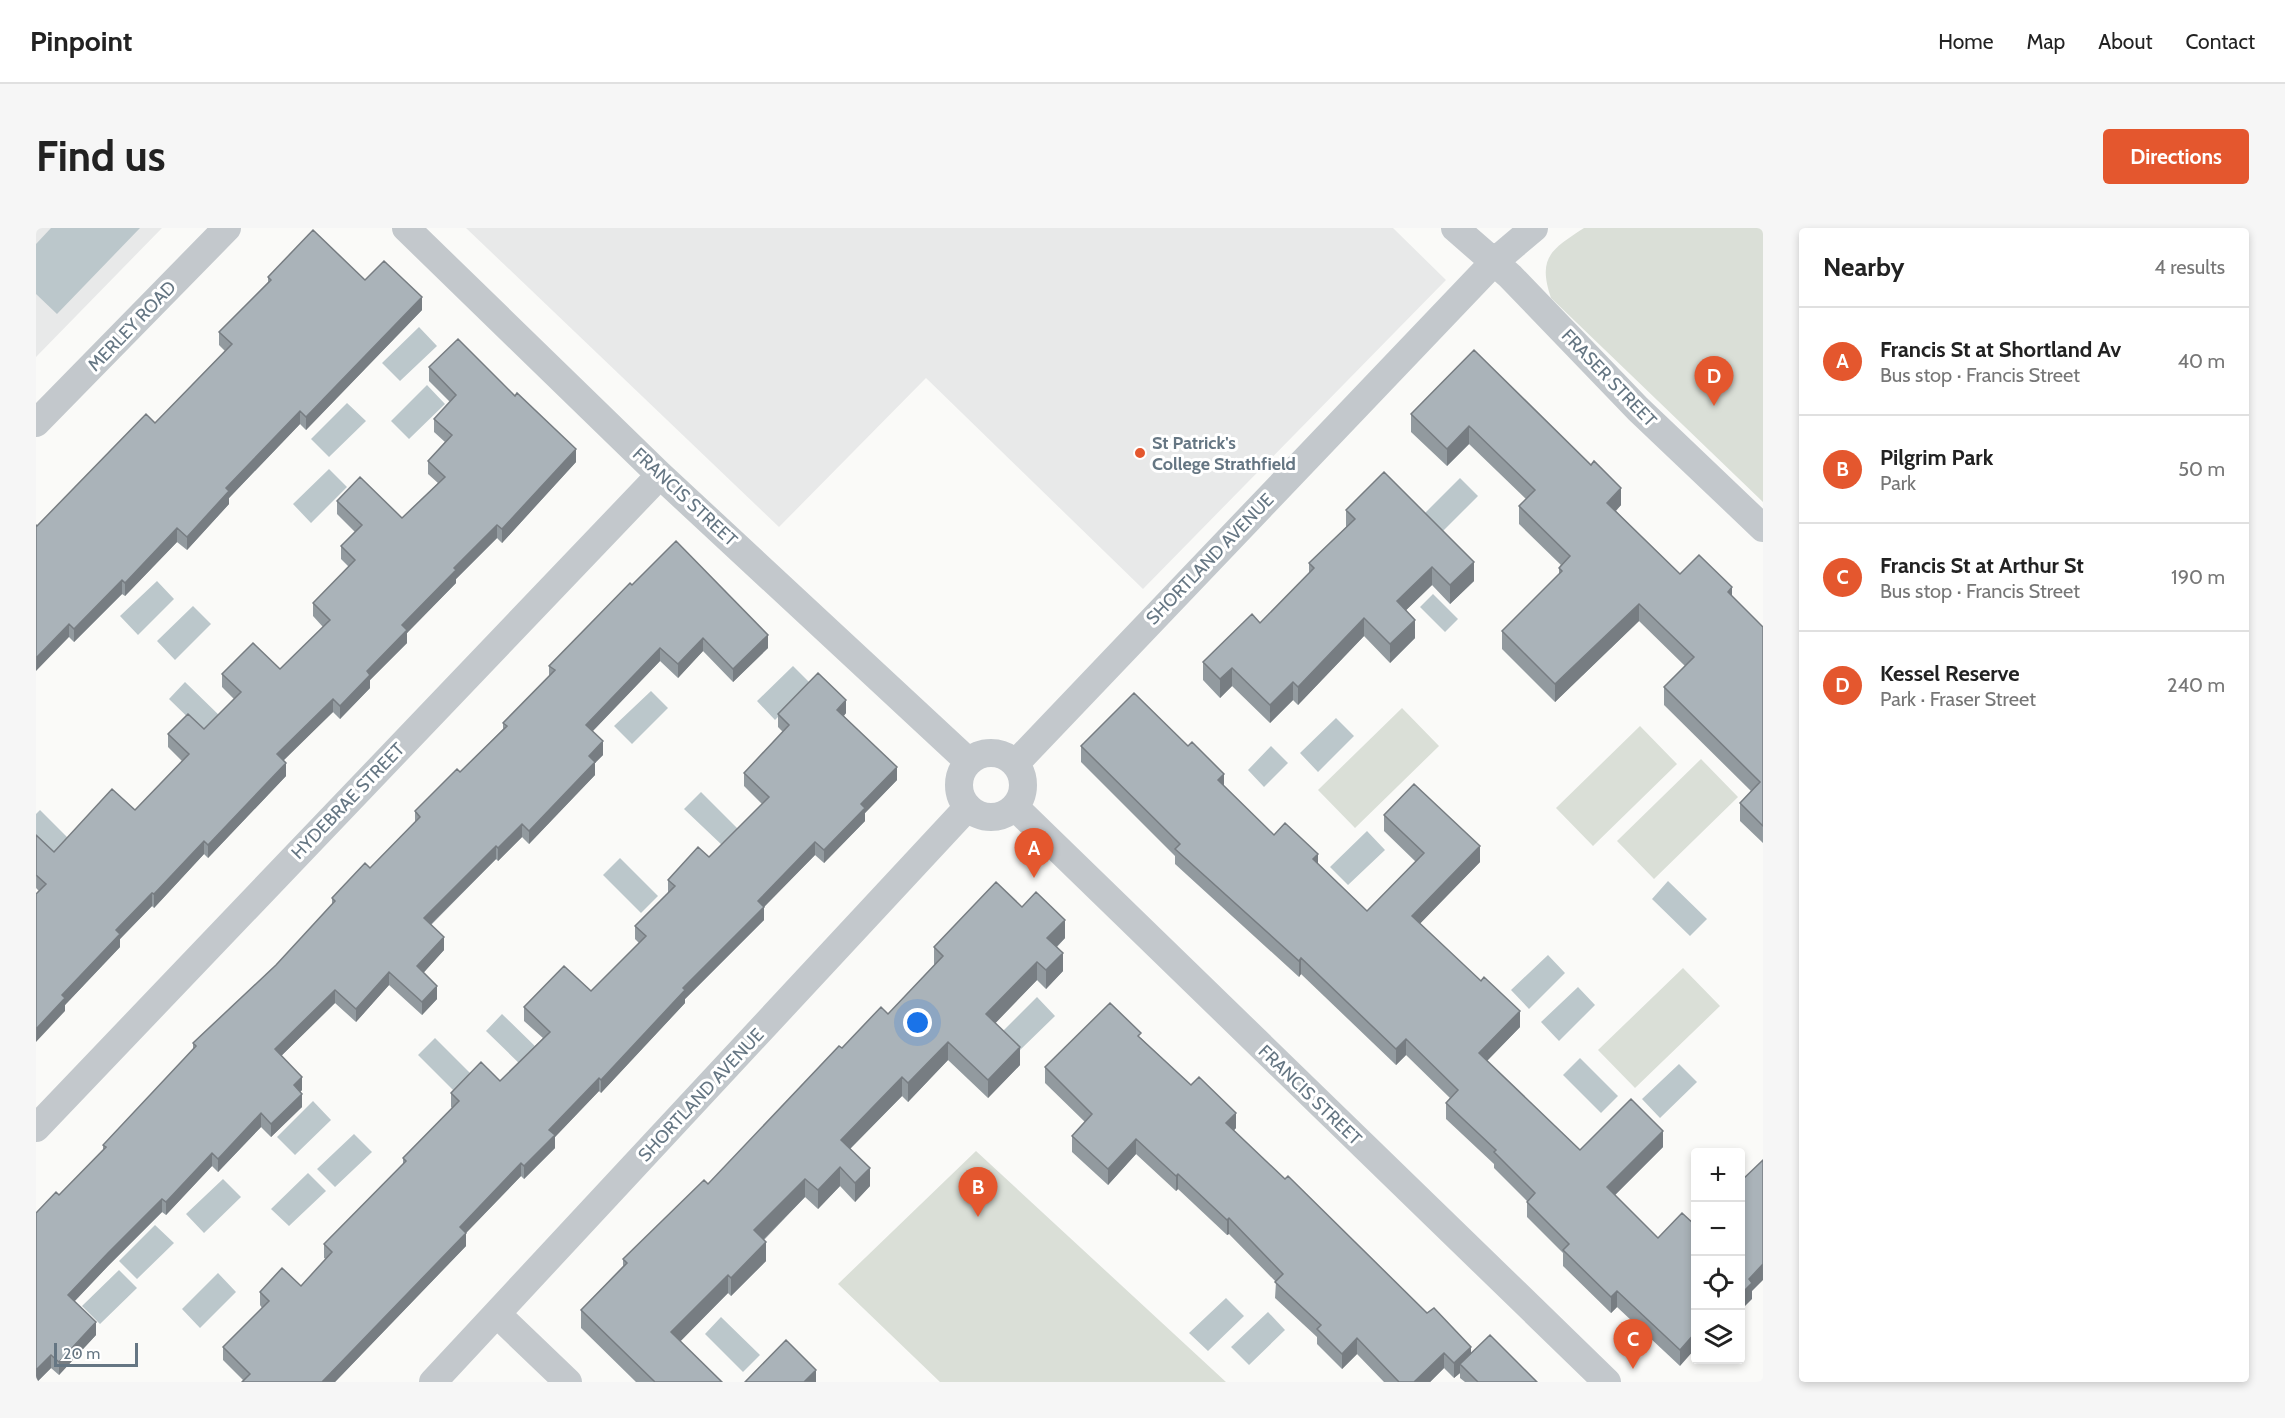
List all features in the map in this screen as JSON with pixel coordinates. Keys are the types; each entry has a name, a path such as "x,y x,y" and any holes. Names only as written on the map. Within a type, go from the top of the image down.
{"street":[{"name":"MERLEY ROAD","path":"36,423 227,228"},
{"name":"FRANCIS STREET","path":"406,228 660,475 969,762"},
{"name":"FRASER STREET","path":"1455,228 1494,262 1638,409 1763,528"},
{"name":"SHORTLAND AVENUE","path":"1015,764 1494,262 1534,228"},
{"name":"HYDEBRAE STREET","path":"36,1128 660,475"},
{"path":"987,754 1007,757 1015,764 1020,771 1023,790 1014,807 996,817 986,817 968,807 962,799 959,779 969,762 987,754"},
{"name":"SHORTLAND AVENUE","path":"433,1382 968,807"},
{"name":"FRANCIS STREET","path":"1014,807 1606,1382"},
{"path":"497,1314 568,1382"}],"shaded area":[{"path":"36,228 162,228 36,357"},
{"path":"51,228 140,228 57,314 36,294 36,244"},
{"name":"St Patrick's College Strathfield","path":"466,228 1393,228 1446,280 1143,589 926,378 779,527"},
{"path":"1584,228 1763,228 1763,502 1551,298 1546,273 1550,256 1563,242"},
{"path":"419,327 437,346 400,381 382,363"},
{"path":"427,385 445,404 409,439 391,421"},
{"path":"347,403 366,421 329,457 311,439"},
{"path":"329,469 347,487 311,523 293,504"},
{"path":"1460,478 1478,496 1442,532 1424,514"},
{"path":"157,581 174,599 138,635 120,616"},
{"path":"1433,594 1458,619 1445,632 1420,607"},
{"path":"193,606 211,624 175,660 157,641"},
{"path":"793,666 811,684 775,720 757,701"},
{"path":"185,682 223,719 207,736 169,699"},
{"path":"651,691 668,708 632,744 614,726"},
{"path":"1402,708 1439,746 1355,828 1318,790"},
{"path":"1336,718 1354,736 1318,772 1300,753"},
{"path":"1640,726 1677,764 1593,846 1556,808"},
{"path":"1271,746 1288,763 1264,787 1248,770"},
{"path":"1701,759 1738,797 1654,879 1617,841"},
{"path":"701,792 739,830 723,846 684,809"},
{"path":"40,810 78,848 61,864 36,840 36,814"},
{"path":"1367,831 1385,850 1348,885 1330,867"},
{"path":"620,858 658,896 641,913 603,875"},
{"path":"1668,881 1707,919 1690,936 1652,899"},
{"path":"1548,955 1565,973 1529,1009 1511,990"},
{"path":"1683,968 1720,1006 1635,1088 1598,1050"},
{"path":"1578,987 1595,1005 1559,1041 1541,1022"},
{"path":"1037,997 1055,1016 1019,1051 1001,1033"},
{"path":"502,1014 541,1052 524,1068 486,1031"},
{"path":"435,1038 473,1076 456,1093 418,1055"},
{"path":"1580,1058 1618,1096 1601,1113 1563,1075"},
{"path":"1679,1064 1697,1082 1660,1118 1642,1099"},
{"path":"313,1101 331,1120 295,1155 277,1137"},
{"path":"354,1134 372,1152 335,1187 317,1169"},
{"path":"976,1151 1226,1382 940,1382 838,1284"},
{"path":"308,1173 326,1191 289,1226 271,1209"},
{"path":"223,1179 241,1197 204,1233 186,1214"},
{"path":"155,1225 174,1243 137,1279 119,1261"},
{"path":"119,1270 137,1288 100,1324 82,1306"},
{"path":"218,1273 236,1292 200,1328 182,1309"},
{"path":"1226,1298 1244,1316 1208,1351 1189,1333"},
{"path":"1268,1312 1285,1330 1249,1365 1231,1347"},
{"path":"721,1317 760,1355 743,1372 705,1334"}],"building":[{"path":"313,230 365,280 384,261 422,297 306,417 300,411 226,488 229,491 187,537 177,528 125,583 122,580 74,629 69,624 36,658 36,525 146,414 155,423 232,344 219,332 271,280 268,277"},
{"path":"458,339 515,396 517,393 576,449 502,529 497,525 454,568 456,570 402,625 407,630 367,671 370,675 340,706 333,699 277,754 286,763 208,845 204,841 116,930 120,934 62,995 65,998 36,1029 36,894 46,884 36,875 36,835 54,852 112,789 135,810 189,754 168,734 188,714 204,729 241,692 222,674 253,643 280,669 330,620 313,603 355,560 341,546 362,525 337,501 360,477 402,518 445,477 428,461 452,435 434,419 456,395 429,367"},
{"path":"1474,350 1591,465 1594,461 1621,488 1607,503 1680,574 1699,555 1732,587 1728,592 1763,627 1763,826 1740,803 1760,782 1664,687 1694,657 1639,604 1555,684 1502,631 1562,571 1559,568 1570,556 1519,506 1535,490 1469,426 1447,449 1411,414"},
{"path":"1384,472 1474,562 1450,585 1432,567 1397,601 1415,620 1390,644 1364,618 1298,687 1293,682 1270,705 1232,668 1220,679 1203,662 1252,614 1260,623 1314,568 1309,563 1355,519 1346,510"},
{"path":"676,541 768,635 733,669 703,638 678,664 660,648 586,725 603,741 589,756 595,762 529,831 522,824 498,848 496,846 424,918 444,937 417,966 437,986 422,1002 389,972 356,1009 335,990 275,1049 302,1077 294,1085 302,1094 271,1124 261,1113 218,1159 212,1153 166,1202 162,1199 108,1253 68,1295 96,1322 59,1362 51,1355 36,1370 36,1213 56,1192 59,1195 106,1147 103,1145 196,1046 193,1043 276,965 335,901 332,898 365,863 370,868 420,817 415,811 457,769 460,772 507,726 503,723 555,670 549,666 630,583 632,585"},
{"path":"818,673 846,700 837,710 897,767 861,804 865,808 824,850 815,842 758,901 764,907 683,988 685,990 601,1080 599,1078 549,1130 555,1135 524,1166 521,1163 460,1227 466,1233 322,1382 242,1382 250,1374 223,1347 269,1301 260,1292 282,1268 301,1286 332,1252 324,1244 406,1161 403,1158 459,1101 451,1093 481,1062 500,1081 550,1032 524,1007 564,966 591,991 646,936 635,926 675,886 668,880 698,847 709,857 769,797 744,773 789,725 778,714"},
{"path":"1134,693 1188,746 1192,742 1224,774 1218,780 1274,835 1285,823 1318,854 1313,859 1367,911 1424,853 1384,815 1414,784 1480,846 1412,916 1481,981 1484,977 1520,1011 1479,1053 1580,1150 1631,1099 1663,1131 1607,1187 1658,1238 1682,1213 1691,1221 1691,1338 1680,1350 1617,1291 1611,1297 1563,1250 1569,1244 1527,1202 1535,1193 1494,1152 1496,1150 1446,1103 1458,1090 1406,1039 1396,1049 1301,958 1299,961 1175,849 1180,844 1081,746"},
{"path":"996,882 1022,907 1036,892 1065,920 1047,938 1063,953 1046,970 1037,962 986,1014 1020,1047 988,1080 948,1042 908,1083 902,1077 841,1140 870,1168 855,1183 840,1167 818,1190 805,1179 754,1230 766,1242 731,1278 728,1275 671,1332 722,1382 655,1382 581,1310 627,1263 623,1259 704,1180 708,1184 839,1046 842,1048 881,1007 888,1014 943,956 934,947"},
{"path":"1110,1003 1141,1033 1138,1036 1191,1085 1199,1077 1236,1113 1226,1123 1285,1179 1288,1176 1427,1313 1434,1308 1471,1347 1454,1363 1444,1353 1414,1382 1399,1382 1357,1338 1342,1354 1317,1329 1321,1325 1275,1282 1283,1274 1229,1218 1227,1220 1136,1139 1108,1169 1072,1136 1092,1114 1045,1067"},
{"path":"1763,1160 1763,1264 1749,1279 1752,1283 1745,1290 1745,1202 1745,1177"},
{"path":"1490,1335 1537,1382 1478,1382 1460,1364"},
{"path":"786,1340 816,1370 804,1382 745,1382"}],"place":[{"name":"Kessel Reserve","path":"1714,406"},
{"name":"St Patrick's College Strathfield","path":"1140,453"},
{"name":"Francis St at Shortland Av","path":"1034,878"},
{"name":"Pilgrim Park","path":"978,1217"},
{"name":"Francis St at Arthur St","path":"1633,1369"}]}
